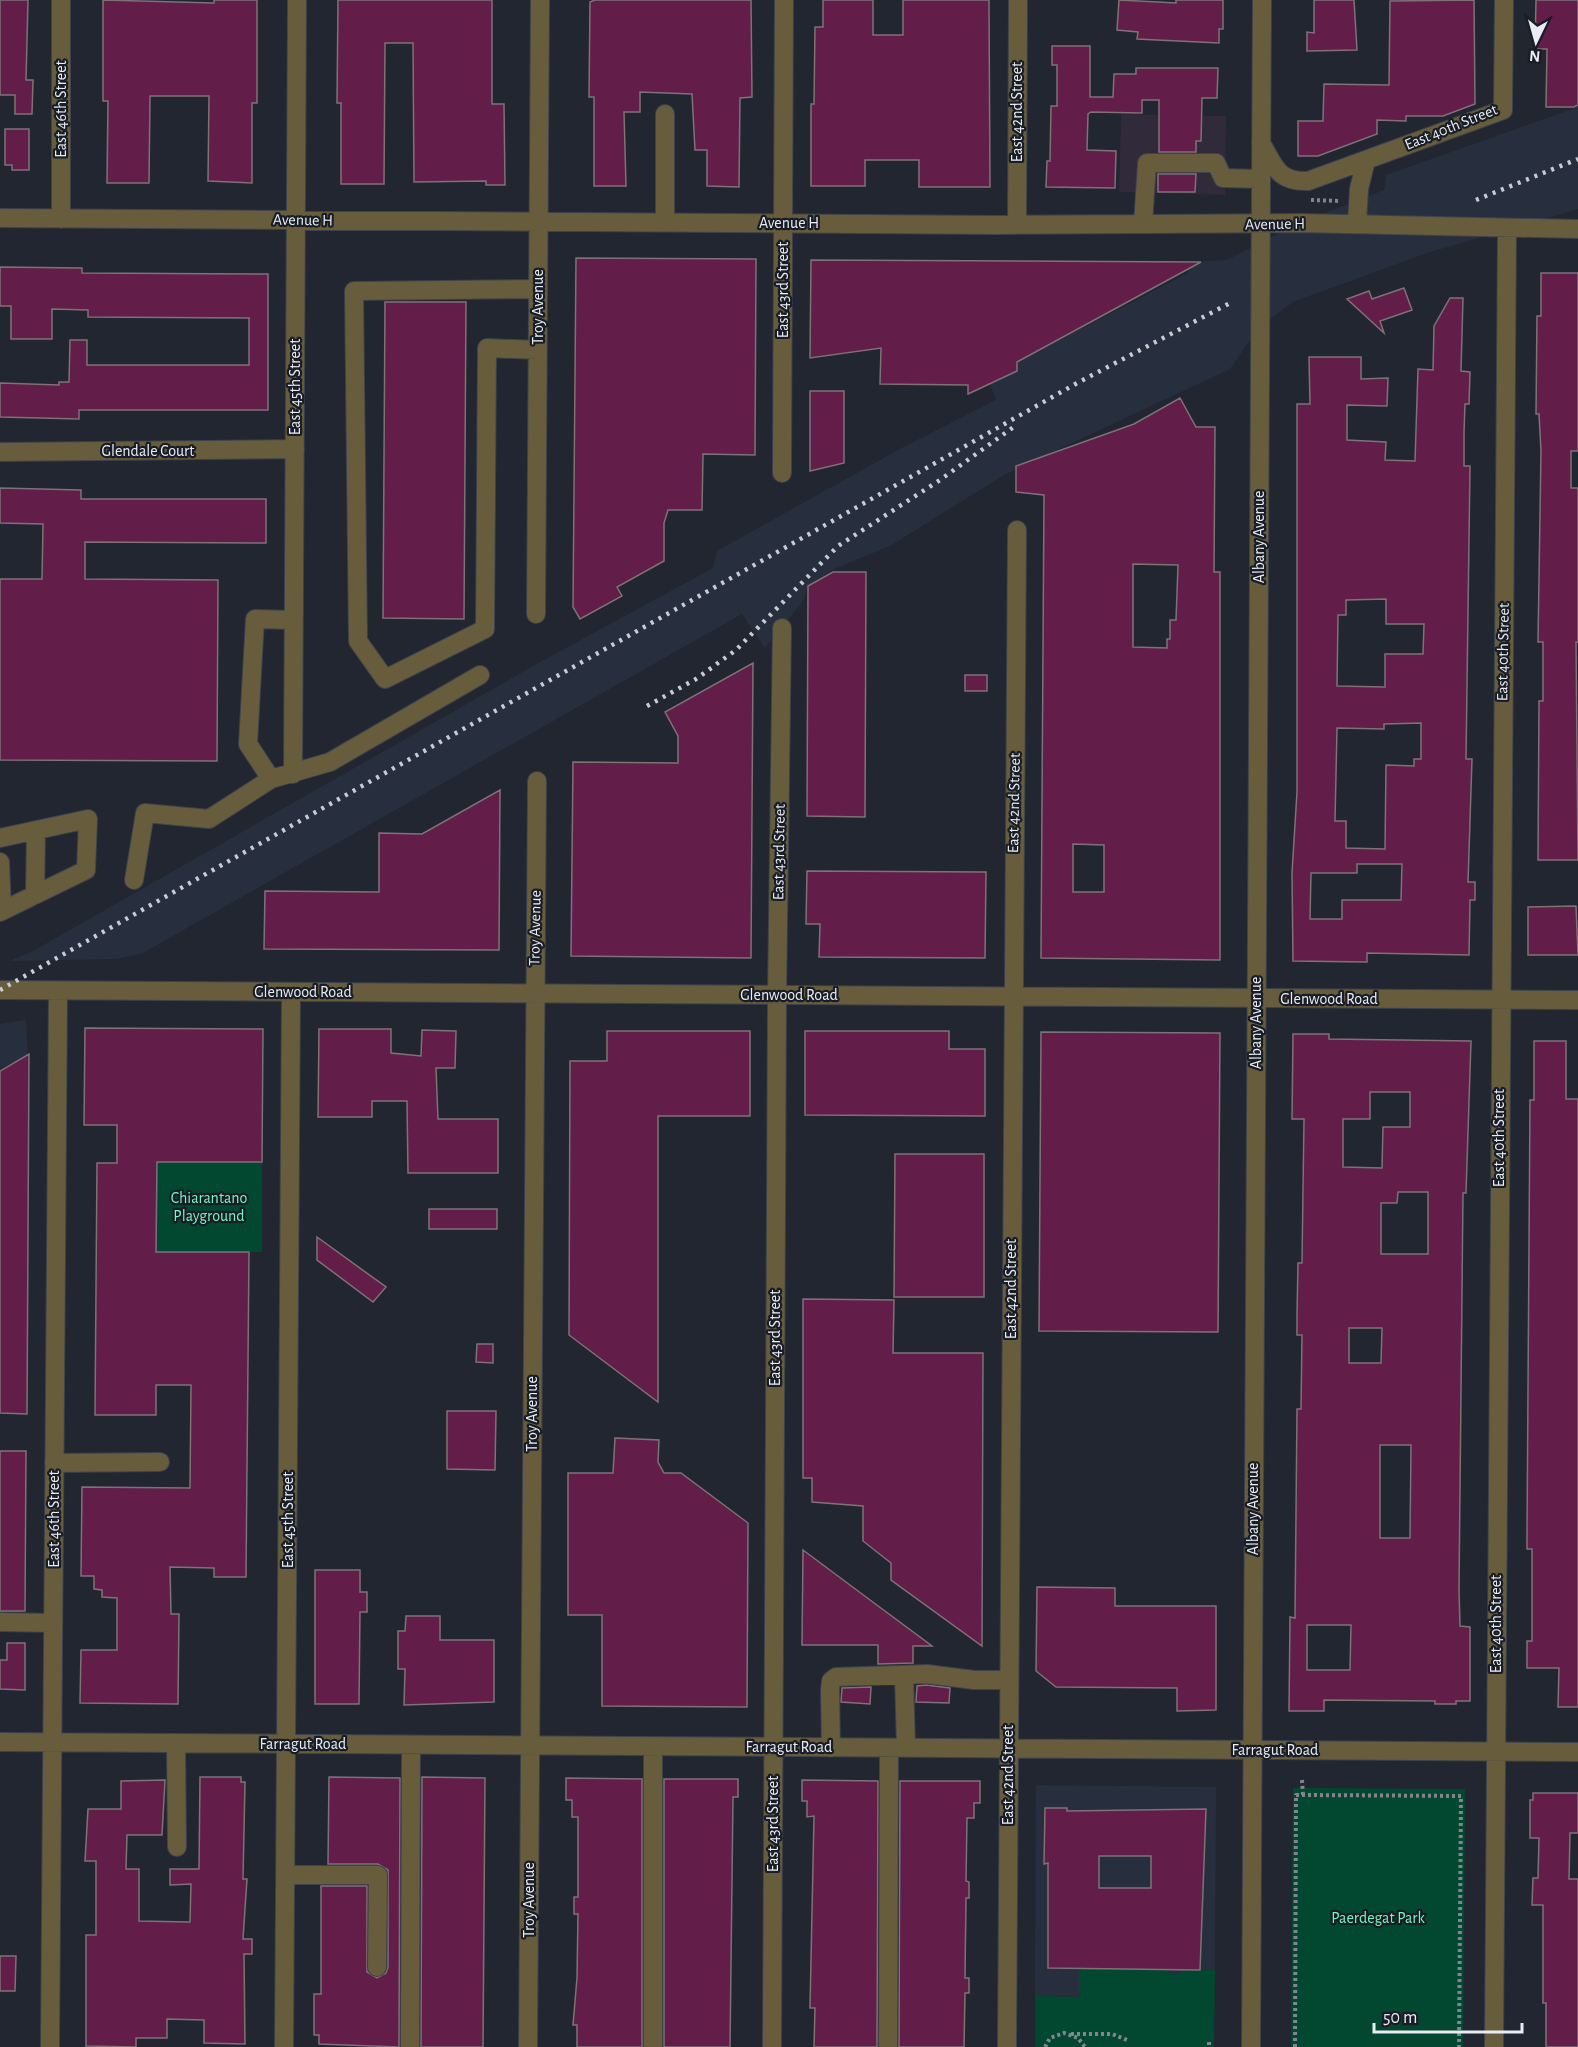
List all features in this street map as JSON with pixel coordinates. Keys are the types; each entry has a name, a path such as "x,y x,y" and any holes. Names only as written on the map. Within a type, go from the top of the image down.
{"street":[{"name":"East 46th Street","path":"61,0 61,219"},
{"name":"East 45th Street","path":"293,774 297,0"},
{"name":"Troy Avenue","path":"536,614 540,0"},
{"name":"East 43rd Street","path":"782,473 784,0"},
{"name":"East 42nd Street","path":"1017,225 1018,0"},
{"name":"Albany Avenue","path":"1251,2047 1262,0"},
{"name":"East 40th Street","path":"1261,142 1280,175 1294,181 1308,181 1503,110 1504,0"},
{"path":"665,114 665,223"},
{"path":"1357,224 1359,189 1366,160"},
{"path":"1143,224 1147,163 1216,163 1223,177 1261,179"},
{"name":"Avenue H","path":"0,218 539,223 1357,224 1578,229"},
{"name":"East 40th Street","path":"1494,2047 1507,229"},
{"path":"538,289 354,291 357,641 385,679 485,629 487,348 538,350"},
{"name":"Glendale Court","path":"0,452 295,450"},
{"name":"East 42nd Street","path":"1007,2047 1012,996 1017,530"},
{"path":"271,779 248,744 255,619 293,620"},
{"name":"East 43rd Street","path":"772,2047 777,995 782,628"},
{"path":"134,880 145,813 209,819 271,779 330,762 480,675"},
{"name":"Troy Avenue","path":"528,2047 537,781"},
{"path":"0,838 88,819 86,870 1,911 0,862"},
{"path":"35,895 36,830"},
{"name":"Glenwood Road","path":"0,990 1578,1000"},
{"name":"East 46th Street","path":"50,2047 58,991"},
{"name":"East 45th Street","path":"284,2047 291,992"},
{"path":"54,1463 160,1462"},
{"path":"0,1622 53,1623"},
{"path":"831,1748 831,1681 836,1677 951,1675 974,1680 1009,1680"},
{"path":"888,2047 898,1748 904,1676"},
{"name":"Farragut Road","path":"0,1742 1578,1752"},
{"path":"176,1743 177,1847"},
{"path":"410,2047 411,1745"},
{"path":"653,1747 653,2047"},
{"path":"286,1875 378,1875 377,1967"}],"path":[{"path":"1304,200 1350,201"},
{"path":"1302,1780 1303,1795"},
{"path":"1295,2047 1296,1795 1461,1796 1459,2047"},
{"path":"1071,2034 1078,2038 1085,2047"},
{"path":"1045,2047 1050,2038 1057,2035 1112,2034 1127,2040"}],"shaded area":[{"path":"1578,107 1578,209 1427,253 1293,302 1259,327 1230,369 1004,475 890,546 834,569 808,586 803,601 765,648 742,614 141,954 116,959 9,961 33,951 542,661 713,568 717,551 905,446 996,400 990,384 1016,371 1017,362 1188,273 1189,262 1227,260 1299,223 1384,190 1386,175"},
{"path":"1121,114 1226,116 1225,195 1119,192"},
{"path":"26,1020 28,1056 0,1068 0,1024"},
{"path":"1036,1785 1216,1787 1215,1970 1181,1969 1180,1974 1170,1974 1169,1970 1079,1969 1079,1997 1035,1996"}],"green space":[{"name":"Chiarantano Playground","path":"157,1162 262,1162 262,1252 156,1252"},
{"name":"Paerdegat Park","path":"1293,1788 1465,1789 1463,2047 1291,2047"},
{"path":"1079,1968 1169,1969 1170,1974 1180,1974 1180,1969 1215,1970 1214,2047 1035,2047 1035,1996 1079,1997"}],"building":[{"path":"0,0 28,0 26,80 33,80 32,114 15,114 15,95 0,95"},
{"path":"103,0 214,3 214,0 257,0 257,103 252,103 252,183 208,181 209,96 150,96 149,183 107,183 108,101 103,101"},
{"path":"338,0 492,0 492,104 504,104 505,185 486,185 486,181 414,182 413,43 385,43 384,184 341,184 341,103 337,103"},
{"path":"595,0 751,0 752,97 740,98 739,187 707,186 707,150 695,150 692,94 640,92 640,112 624,112 626,186 594,186 594,97 589,97 590,2"},
{"path":"823,0 873,0 873,35 903,35 903,0 989,0 990,187 919,187 919,160 865,160 865,186 811,186 811,104 814,104 815,27 823,27"},
{"path":"1119,0 1176,3 1176,0 1223,0 1223,29 1219,29 1219,43 1137,39 1138,32 1117,30"},
{"path":"1314,0 1354,0 1357,50 1307,51 1307,32 1314,33"},
{"path":"1474,0 1475,104 1443,116 1406,116 1406,121 1377,120 1377,134 1318,156 1298,156 1298,121 1323,121 1324,84 1389,85 1390,1"},
{"path":"1536,0 1578,0 1578,105 1574,107 1546,107 1547,49 1535,49"},
{"path":"1052,46 1090,46 1090,97 1113,97 1114,74 1136,74 1136,68 1218,68 1217,98 1202,98 1201,141 1196,141 1196,152 1159,152 1159,100 1142,100 1142,113 1091,112 1088,114 1087,150 1116,151 1115,188 1046,187 1047,161 1050,161 1051,106 1057,106 1057,65 1052,65"},
{"path":"5,129 29,129 29,170 12,170 12,165 5,165"},
{"path":"1158,174 1196,174 1195,192 1158,192"},
{"path":"576,258 756,259 755,455 703,454 702,510 668,510 664,523 664,561 617,587 622,596 580,619 573,607"},
{"path":"811,260 1201,262 1017,362 1017,371 968,394 968,385 880,384 881,348 810,358"},
{"path":"0,267 82,268 82,273 268,274 268,410 79,410 79,419 0,417 0,383 59,385 59,382 69,382 70,340 87,340 87,365 249,365 249,318 88,317 88,310 52,309 52,339 11,339 11,306 0,306"},
{"path":"1541,273 1578,273 1578,451 1571,451 1571,488 1578,488 1578,642 1576,642 1578,860 1538,860 1539,701 1543,701 1543,642 1538,642 1541,451 1539,414 1536,414 1537,316 1541,316"},
{"path":"1404,288 1412,310 1380,321 1384,333 1347,299 1369,291 1372,299"},
{"path":"1450,298 1463,298 1461,371 1470,372 1469,404 1465,404 1464,432 1464,466 1470,466 1466,759 1472,759 1468,882 1475,882 1475,900 1470,900 1469,955 1367,953 1367,962 1293,961 1292,873 1297,792 1297,404 1310,404 1309,357 1361,357 1361,379 1388,378 1387,406 1347,405 1347,440 1386,442 1385,460 1415,461 1418,369 1433,370 1434,326","holes":["1386,599 1386,624 1424,624 1423,654 1385,654 1385,687 1337,686 1338,615 1346,615 1346,600","1421,723 1421,759 1414,759 1414,766 1386,765 1385,849 1346,848 1346,821 1335,821 1337,728 1384,729 1384,724","1357,864 1402,864 1401,900 1342,900 1342,919 1310,919 1311,873 1357,873"]},
{"path":"385,302 466,302 464,619 383,618"},
{"path":"810,391 844,391 844,463 810,471"},
{"path":"1180,398 1196,427 1215,427 1214,572 1220,572 1220,960 1041,958 1044,495 1016,492 1016,466 1134,424","holes":["1133,564 1178,565 1176,620 1170,620 1170,639 1167,639 1167,648 1133,647","1073,844 1104,845 1104,892 1073,892"]},
{"path":"0,488 81,490 81,499 266,499 266,543 85,542 85,579 218,580 217,761 0,760 0,579 42,579 43,524 0,523"},
{"path":"833,572 866,572 865,817 807,816 808,586"},
{"path":"753,663 751,958 571,956 573,762 678,763 678,736 665,712"},
{"path":"965,675 987,675 987,691 965,691"},
{"path":"500,790 499,950 264,949 265,891 379,892 379,833 422,834"},
{"path":"807,871 986,872 985,958 819,957 820,924 806,924"},
{"path":"1576,906 1578,955 1528,955 1528,907"},
{"path":"85,1028 263,1029 262,1162 157,1162 156,1252 249,1252 246,1577 214,1577 214,1568 170,1567 171,1614 179,1614 178,1704 80,1703 81,1650 117,1650 117,1598 102,1597 102,1590 94,1589 94,1576 81,1576 82,1487 190,1488 191,1385 156,1385 156,1415 95,1415 97,1163 117,1163 117,1125 84,1125"},
{"path":"319,1029 391,1029 391,1053 421,1056 422,1030 456,1031 455,1068 436,1068 438,1119 498,1119 498,1173 408,1173 407,1101 372,1101 372,1117 318,1117"},
{"path":"607,1031 750,1031 750,1116 658,1116 658,1402 569,1335 570,1061 607,1061"},
{"path":"805,1031 949,1031 949,1049 985,1049 985,1116 805,1115"},
{"path":"1041,1032 1220,1033 1218,1332 1039,1331"},
{"path":"1293,1034 1329,1034 1329,1039 1471,1041 1466,1193 1463,1193 1459,1589 1460,1626 1470,1627 1470,1701 1435,1704 1435,1701 1324,1700 1324,1711 1289,1711 1290,1617 1295,1618 1297,1409 1301,1409 1302,1335 1297,1335 1297,1314 1298,1263 1302,1263 1304,1119 1292,1119","holes":["1370,1092 1410,1092 1410,1127 1383,1127 1382,1168 1343,1167 1343,1119 1370,1119","1398,1192 1428,1192 1428,1254 1381,1254 1381,1203 1397,1203","1349,1328 1382,1328 1381,1363 1349,1363","1380,1445 1411,1445 1410,1538 1380,1538","1307,1625 1351,1625 1350,1670 1307,1670"]},
{"path":"1534,1041 1566,1041 1566,1099 1578,1099 1578,1707 1558,1707 1559,1668 1527,1668 1527,1641 1532,1641 1532,1549 1527,1549 1527,1535 1530,1100 1534,1100"},
{"path":"29,1054 27,1414 0,1413 0,1071"},
{"path":"895,1154 984,1154 984,1297 894,1297"},
{"path":"429,1209 497,1209 497,1229 429,1229"},
{"path":"317,1237 386,1287 373,1302 317,1260"},
{"path":"803,1299 894,1300 893,1353 983,1353 982,1646 891,1580 891,1563 863,1541 863,1506 812,1502 812,1478 803,1478"},
{"path":"477,1344 493,1344 493,1363 476,1362"},
{"path":"447,1411 496,1411 495,1470 447,1469"},
{"path":"615,1438 659,1440 658,1462 664,1473 681,1473 748,1523 747,1707 602,1706 602,1615 568,1615 568,1473 613,1473"},
{"path":"0,1451 26,1451 25,1611 0,1611"},
{"path":"803,1550 932,1646 913,1646 913,1663 878,1664 878,1645 802,1645"},
{"path":"315,1570 360,1570 360,1592 367,1592 367,1612 360,1612 359,1704 315,1704"},
{"path":"1037,1587 1115,1588 1115,1606 1216,1606 1216,1710 1177,1711 1177,1688 1056,1687 1036,1671"},
{"path":"406,1616 440,1616 440,1640 494,1640 494,1702 404,1705 405,1669 398,1669 398,1631 405,1631"},
{"path":"7,1643 25,1643 25,1690 0,1689 0,1660 7,1660"},
{"path":"917,1686 950,1688 949,1703 916,1702"},
{"path":"871,1687 870,1704 841,1702 842,1688"},
{"path":"200,1777 241,1777 241,1782 245,1782 243,1879 247,1879 243,1939 252,1939 252,1954 244,1954 245,2044 204,2043 204,2020 167,2019 167,2038 136,2038 136,2047 86,2046 86,1935 96,1935 96,1861 85,1861 88,1809 121,1809 121,1781 165,1780 162,1835 127,1835 126,1869 139,1869 139,1921 190,1922 191,1884 170,1885 170,1869 199,1869"},
{"path":"329,1777 400,1778 399,2047 319,2044 319,2035 314,2035 314,1994 321,1994 321,1886 367,1886 367,1972 377,1978 386,1973 388,1967 388,1870 378,1864 328,1864"},
{"path":"422,1777 485,1778 483,2047 421,2047"},
{"path":"566,1778 642,1779 642,2047 577,2047 577,2025 573,2025 577,1978 578,1914 574,1914 574,1897 578,1897 578,1817 572,1817 572,1800 566,1800"},
{"path":"664,1779 738,1779 738,1797 733,1797 730,2047 664,2047"},
{"path":"802,1780 878,1781 877,2047 814,2047 815,2008 810,2008 814,1816 807,1817 807,1801 802,1801"},
{"path":"900,1781 980,1781 980,1803 974,1803 974,1818 967,1818 966,1881 969,1882 969,1898 966,1898 965,1978 969,1978 969,1993 965,1993 964,2047 899,2047"},
{"path":"1533,1793 1578,1793 1578,1833 1570,1833 1569,1879 1578,1879 1578,2047 1546,2047 1546,2003 1543,2003 1543,1905 1532,1905 1533,1878 1538,1878 1539,1838 1530,1838 1530,1800 1533,1800"},
{"path":"1045,1808 1067,1808 1067,1811 1206,1809 1200,1970 1048,1968 1048,1863 1044,1864","holes":["1099,1856 1151,1856 1151,1888 1099,1888"]},
{"path":"0,1956 16,1956 15,1991 0,1991"}],"railway":[{"path":"1476,200 1578,159"},
{"path":"0,990 1079,382 1232,302"},
{"path":"647,706 696,679 736,650 838,546 940,480 1015,426"}]}
